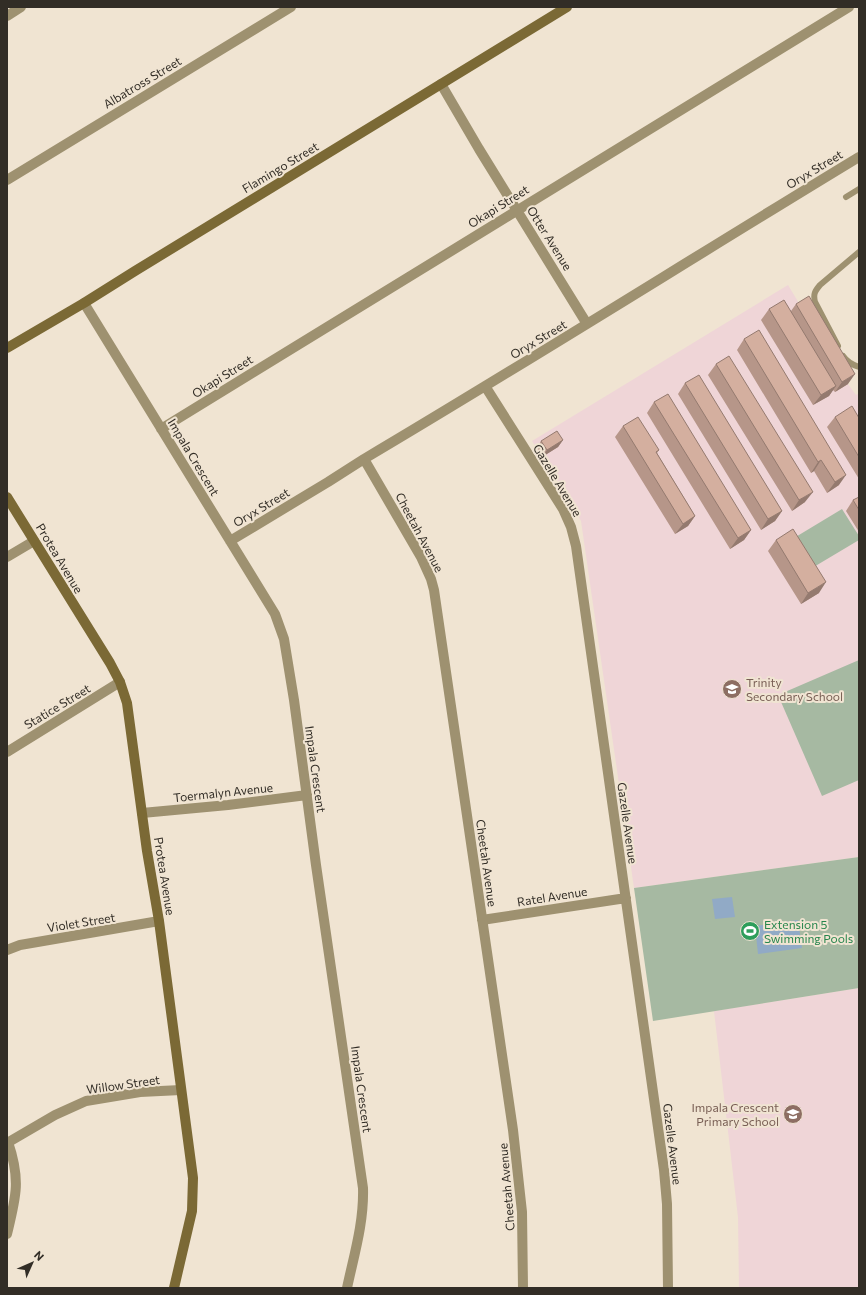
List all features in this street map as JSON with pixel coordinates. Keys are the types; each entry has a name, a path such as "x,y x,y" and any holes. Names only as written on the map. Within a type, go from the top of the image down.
{"street":[{"path":"7,16 21,7"},
{"name":"Albatross Street","path":"7,180 291,7"},
{"name":"Flamingo Street","path":"7,348 84,303 567,7"},
{"name":"Okapi Street","path":"162,429 849,7"},
{"name":"Otter Avenue","path":"441,84 587,324"},
{"name":"Oryx Street","path":"230,540 328,482 859,157"},
{"name":"Impala Crescent","path":"84,303 275,614 284,639 294,700 306,795 363,1188 364,1206 361,1228 347,1288"},
{"name":"Gazelle Avenue","path":"485,386 563,509 571,527 576,546 664,1170 667,1204 668,1288"},
{"name":"Cheetah Avenue","path":"364,459 421,557 431,579 434,590 514,1130 520,1188 524,1288"},
{"name":"Protea Avenue","path":"7,497 110,663 120,682 126,703 159,921 194,1178 192,1211 174,1288"},
{"path":"7,558 34,541"},
{"name":"Statice Street","path":"7,752 120,682"},
{"name":"Toermalyn Avenue","path":"142,813 228,805 306,795"},
{"name":"Ratel Avenue","path":"482,920 626,898"},
{"name":"Violet Street","path":"7,950 20,945 159,921"},
{"name":"Willow Street","path":"8,1143 54,1115 86,1101 140,1092 181,1090"},
{"path":"7,1234 17,1187 15,1161 8,1143"}],"lane":[{"path":"846,197 859,189"},
{"path":"859,252 820,284 813,295 815,302 845,360 852,365 859,367"}],"shaded area":[{"name":"Trinity Secondary School","path":"788,285 848,384 856,395 859,393 859,857 634,888 581,521 532,441"},
{"name":"Impala Crescent Primary School","path":"859,988 859,1288 739,1288 738,1217 714,1011"}],"green space":[{"path":"842,509 859,536 859,540 807,571 789,541"},
{"path":"859,660 859,780 822,796 778,695"},
{"name":"Extension 5 Swimming Pools","path":"859,857 859,988 653,1021 634,888"}],"water":[{"path":"732,897 735,917 715,919 712,899"},
{"path":"798,920 802,948 758,954 755,926"}],"building":[{"path":"809,296 855,374 842,382 796,304"},
{"path":"784,300 836,386 821,395 769,309"},
{"path":"759,330 846,475 835,482 821,460 818,462 744,339"},
{"path":"729,356 813,492 799,500 716,364"},
{"path":"699,375 782,511 768,519 685,383"},
{"path":"668,394 751,530 738,538 654,402"},
{"path":"852,406 859,418 859,457 835,417"},
{"path":"638,417 659,450 656,452 695,516 683,524 623,426"},
{"path":"557,431 563,440 547,450 541,441"},
{"path":"859,497 859,510 853,500"},
{"path":"793,529 826,582 808,593 776,540"}],"place":[{"name":"Trinity Secondary School","path":"732,689"},
{"name":"Extension 5 Swimming Pools","path":"750,931"},
{"name":"Impala Crescent Primary School","path":"793,1114"}]}
